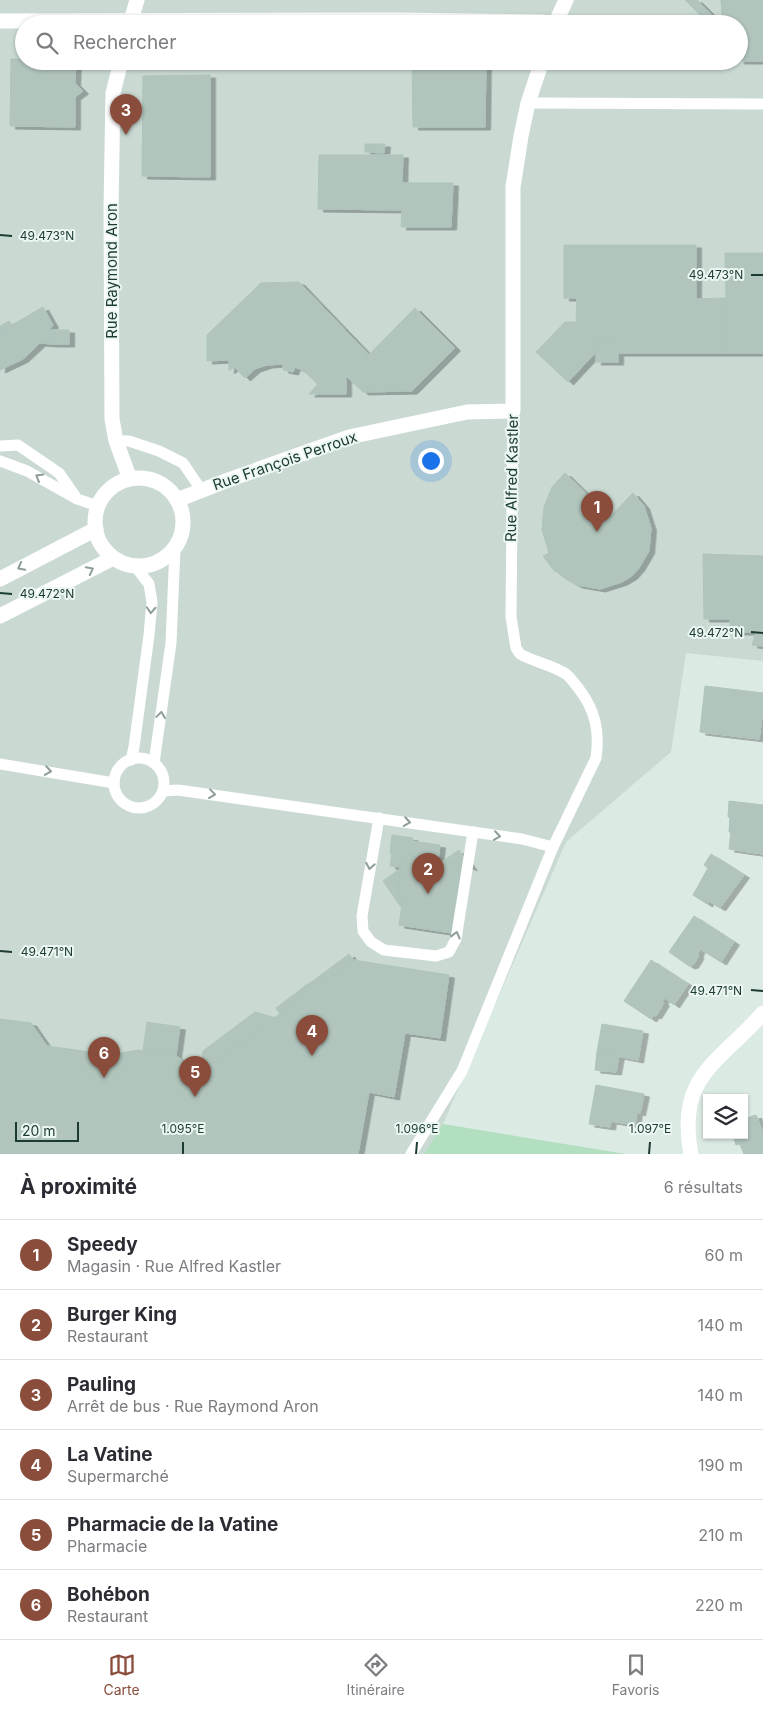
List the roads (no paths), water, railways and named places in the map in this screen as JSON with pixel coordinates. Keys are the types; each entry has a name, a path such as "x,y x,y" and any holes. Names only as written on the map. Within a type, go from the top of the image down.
{"street":[{"path":"133,15 137,0"},
{"path":"559,15 566,0"},
{"path":"0,21 15,21"},
{"name":"Rue Raymond Aron","path":"119,70 113,93 112,419 116,441 130,479"},
{"name":"Rue Alfred Kastler","path":"513,411 513,187 528,102 539,70"},
{"name":"Rue François Perroux","path":"178,500 349,437 467,412 513,411"},
{"path":"142,478 153,480 166,487 178,500 182,513 183,526 181,536 175,548 160,561 145,566 135,566 113,558 102,547 96,529 96,513 106,494 119,483 130,479 142,478"},
{"path":"0,579 96,529"},
{"path":"0,616 113,558"},
{"path":"691,1154 687,1135 690,1102 701,1077 715,1060 747,1031 763,1013"}],"lane":[{"path":"528,102 763,104"},
{"name":"Rue Alfred Kastler","path":"513,411 511,617 516,648 520,654 567,675 587,700 598,730 596,758 553,847"},
{"path":"116,441 129,441 159,451 183,463 202,491"},
{"path":"0,446 18,445 59,473 78,499"},
{"path":"0,461 27,471 78,499 98,506"},
{"path":"154,763 171,642 175,548"},
{"path":"131,760 152,602 148,584 135,566"},
{"path":"139,758 147,759 154,763 160,768 163,775 163,791 160,798 154,804 138,808 123,802 115,790 114,783 115,775 119,769 131,760 139,758"},
{"path":"0,764 114,783"},
{"path":"163,791 178,790 379,818 522,839 553,847 462,1071 411,1154"},
{"path":"379,818 362,916 363,931 371,942 384,950 436,956 449,952 456,939 473,832"}],"place":[{"name":"Pauling","path":"126,135"},
{"name":"Speedy","path":"597,532"},
{"name":"Burger King","path":"428,894"},
{"name":"La Vatine","path":"312,1056"},
{"name":"Bohébon","path":"104,1078"},
{"name":"Pharmacie de la Vatine","path":"195,1097"}]}
